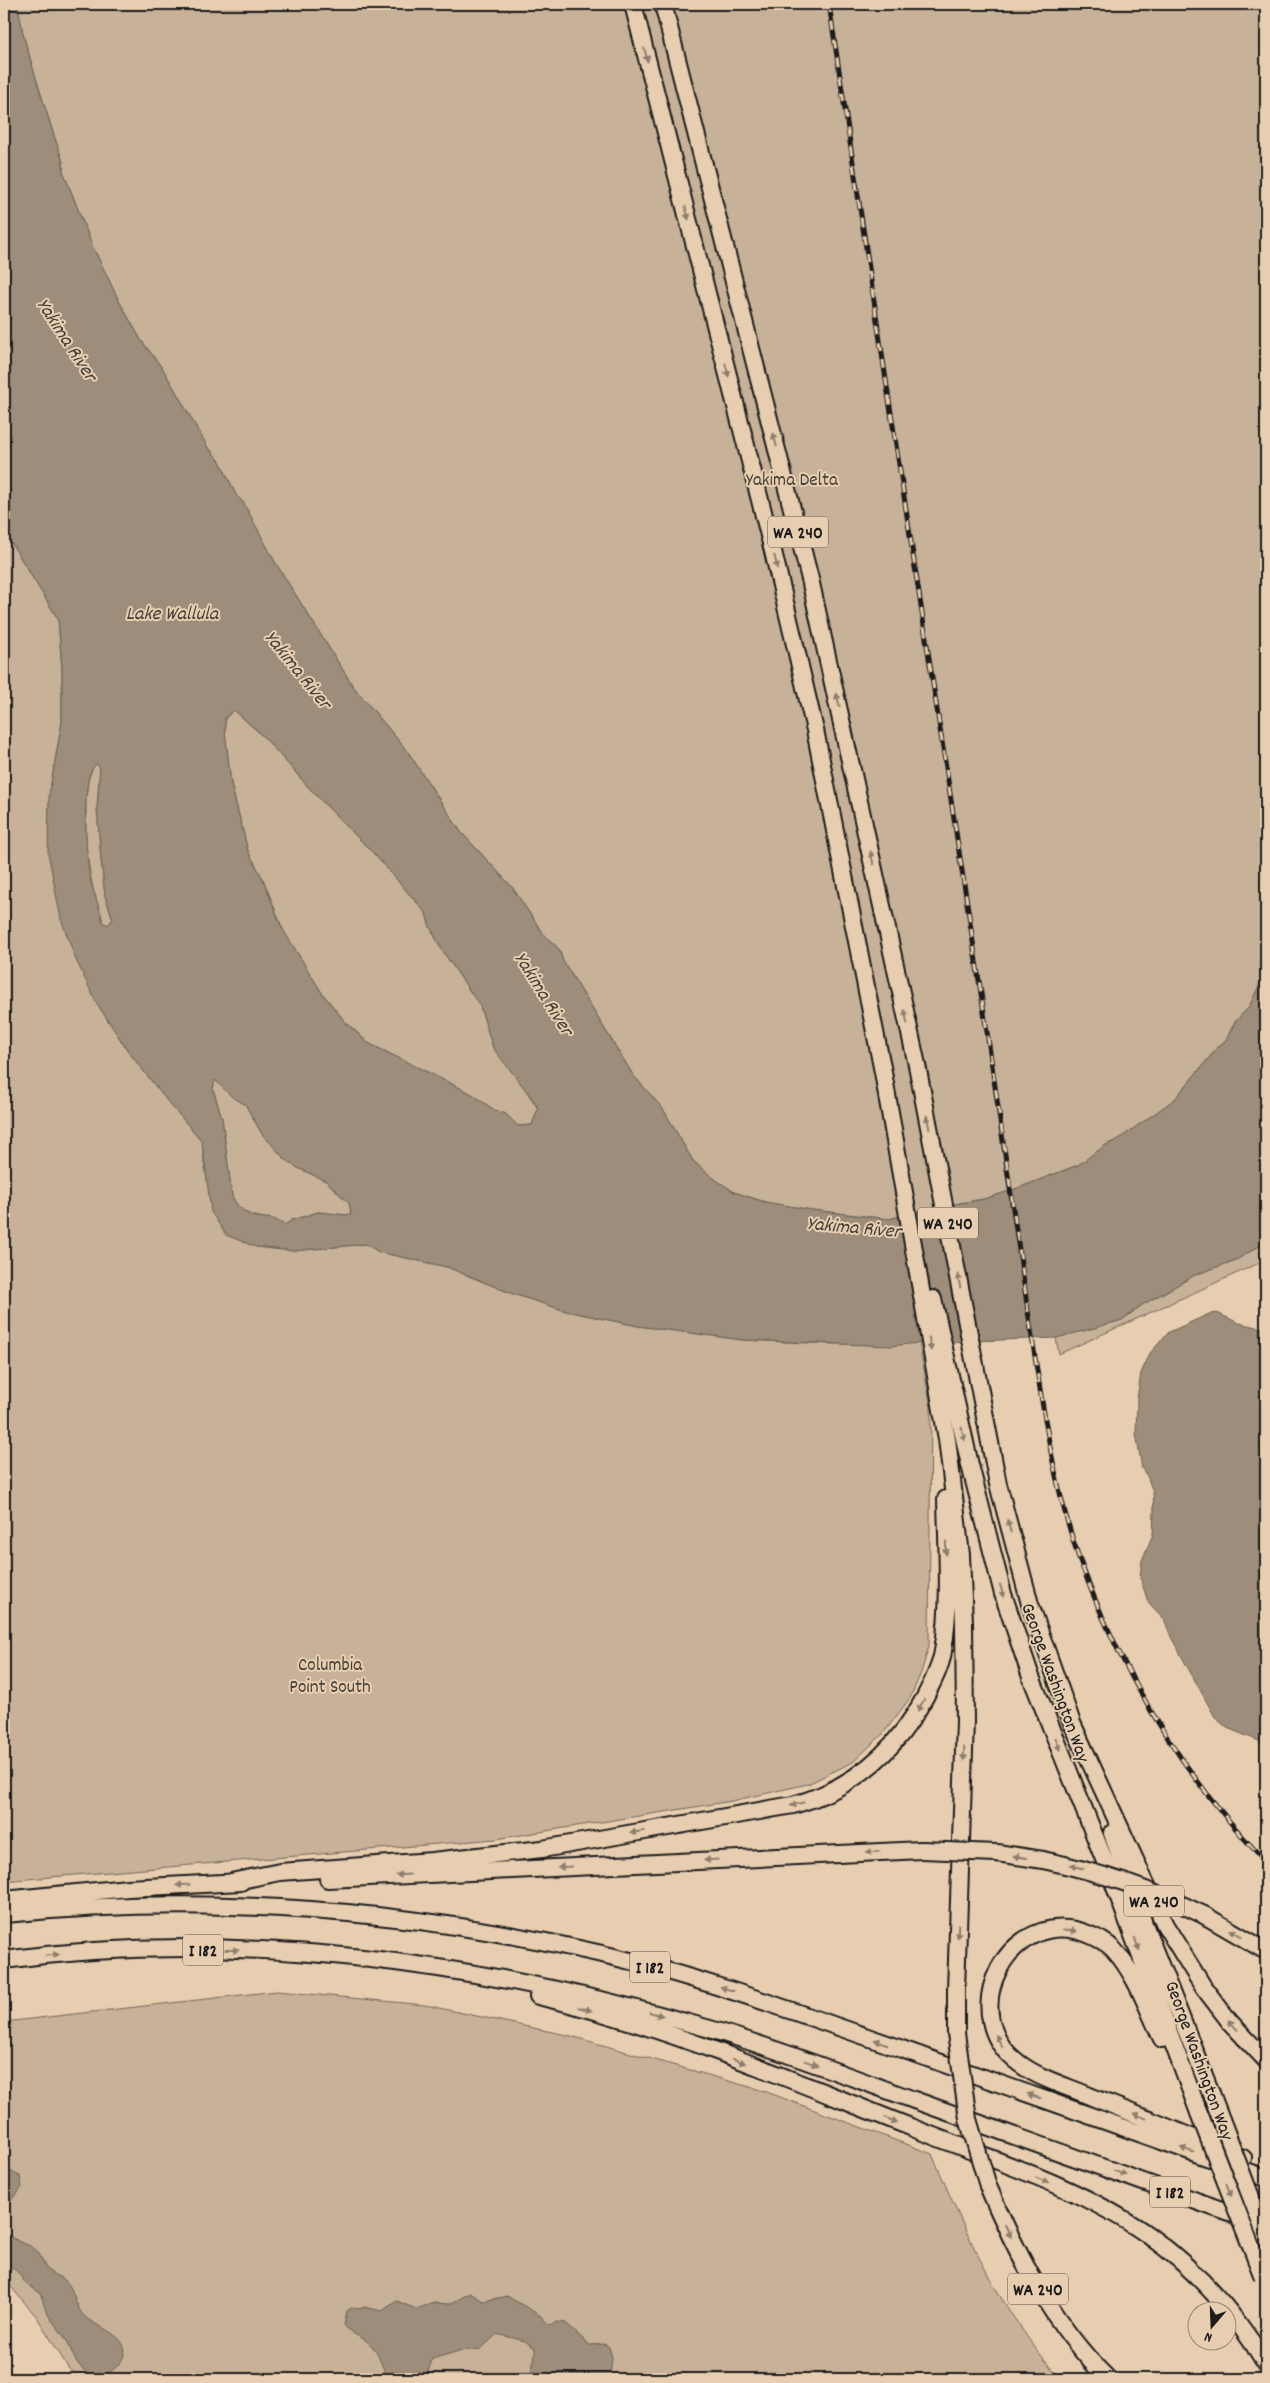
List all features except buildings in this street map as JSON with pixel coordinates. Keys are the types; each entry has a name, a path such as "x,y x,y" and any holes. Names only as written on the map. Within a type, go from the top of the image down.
{"highway":[{"name":"George Washington Way","path":"633,4 795,638 817,739 945,1388 1003,1594 1025,1659 1265,2280"},
{"name":"WA 240","path":"663,4 810,579 846,734 916,1065 998,1484 1030,1604 1072,1723 1152,1898 1182,1955 1230,2022 1266,2060"},
{"name":"WA 240","path":"945,1388 942,1412 959,1537 964,1622 965,1720 956,2033 968,2119 988,2186 1016,2249 1040,2291 1076,2344 1108,2379"},
{"path":"231,1882 280,1872 432,1861 552,1847 793,1805 827,1794 856,1777 882,1756 907,1728 935,1678 943,1654 947,1620 942,1412"},
{"name":"George Washington Way","path":"1072,1723 1144,1924 1266,2236"},
{"path":"4,1900 68,1893 231,1882 922,1850 997,1853 1072,1866 1129,1883 1204,1915 1266,1951"},
{"name":"I 182","path":"4,1914 86,1907 154,1904 251,1906 325,1910 390,1917 455,1925 541,1941 605,1955 734,1990 1266,2178"},
{"path":"1199,2112 1124,1962 1112,1948 1099,1939 1068,1929 1039,1934 1026,1939 1005,1956 992,1984 989,2009 996,2037 1004,2049 1019,2064 1051,2080 1266,2168"},
{"name":"I 182","path":"4,1960 138,1950 238,1950 318,1954 495,1976 566,1991 713,2030 1266,2226"},
{"path":"402,1964 546,1998 642,2025 771,2072 1071,2192 1148,2235 1191,2270 1230,2310 1266,2364"}],"green space":[{"name":"Yakima Delta","path":"17,4 1266,4 1266,971 1249,1007 1235,1022 1226,1040 1175,1099 1119,1139 1106,1145 1078,1165 984,1199 931,1208 889,1219 812,1210 765,1202 734,1192 693,1161 663,1109 633,1075 563,961 559,949 544,935 512,887 461,832 408,752 353,686 275,562 243,502 236,495 220,461 207,446 163,369 141,340 118,299 92,245 63,171 63,162 43,102"},
{"name":"Columbia Point South","path":"4,531 58,619 62,669 62,722 49,795 96,1002 128,1051 202,1141 205,1173 256,1247 293,1251 366,1244 379,1252 447,1267 513,1294 566,1311 638,1326 743,1340 830,1344 919,1343 931,1407 929,1646 921,1673 910,1698 883,1734 853,1762 808,1784 732,1801 496,1839 4,1881"},
{"path":"234,710 267,740 311,790 375,855 426,913 430,927 442,950 480,1006 493,1048 517,1076 538,1109 532,1125 518,1126 506,1114 494,1110 472,1094 368,1043 343,1019 322,993 284,932 263,879 248,851 231,784 225,731 225,718"},
{"path":"97,764 100,767 97,808 101,860 105,896 113,919 107,926 103,922 93,889 86,850 88,780 93,766"},
{"path":"215,1080 232,1097 245,1104 262,1134 285,1159 298,1168 326,1181 349,1203 351,1213 347,1215 318,1212 292,1220 285,1225 254,1216 241,1209 232,1196 222,1118 213,1089"},
{"path":"1266,1242 1266,1260 1059,1354 1056,1338 1122,1320 1142,1305 1195,1275 1236,1260"},
{"path":"277,1991 425,2005 571,2036 764,2091 932,2154 972,2244 1002,2299 1019,2326 1061,2379 82,2379 69,2369 37,2317 4,2279 4,2022"}],"water":[{"name":"Lake Wallula","path":"4,4 17,4 43,102 63,162 63,171 92,245 118,299 141,340 163,369 207,446 220,461 236,495 243,502 275,562 353,686 408,752 461,832 512,887 544,935 559,949 563,961 633,1075 663,1109 693,1161 734,1192 765,1202 812,1210 889,1219 931,1208 984,1199 1013,1190 1078,1165 1106,1145 1119,1139 1175,1099 1226,1040 1235,1022 1249,1007 1266,971 1266,1242 1236,1260 1195,1275 1142,1305 1122,1320 1091,1329 1056,1338 919,1343 890,1346 743,1340 638,1326 566,1311 513,1294 447,1267 379,1252 366,1244 293,1251 256,1247 226,1235 211,1212 202,1141 128,1051 96,1002 76,960 61,919 48,853 49,795 62,722 62,669 58,619 4,531","holes":["234,710 263,736 311,790 375,855 426,913 430,927 442,950 480,1006 493,1048 535,1102 538,1109 532,1125 518,1126 506,1114 494,1110 472,1094 368,1043 346,1023 322,993 282,928 263,879 248,851 231,784 225,718","97,764 100,768 97,808 101,860 105,896 113,919 108,925 103,922 92,886 87,850 86,798 91,770","215,1080 232,1097 245,1104 262,1134 285,1159 298,1168 326,1181 349,1203 351,1213 347,1215 318,1212 292,1220 285,1225 274,1219 250,1216 237,1205 232,1196 222,1118 213,1089"]},
{"path":"1217,1313 1239,1323 1266,1329 1266,1749 1259,1741 1227,1728 1215,1717 1171,1637 1164,1619 1148,1602 1140,1577 1142,1560 1153,1534 1154,1512 1153,1492 1142,1469 1136,1433 1137,1399 1141,1373 1150,1353 1169,1332 1209,1314"},
{"path":"4,2168 20,2176 22,2187 4,2206"},
{"path":"4,2230 11,2237 36,2250 48,2270 67,2283 84,2316 115,2335 121,2341 124,2348 124,2357 113,2370 105,2374 96,2375 86,2372 80,2366 64,2336 46,2310 42,2294 26,2284 17,2271 4,2263"},
{"path":"470,2293 483,2301 507,2296 541,2316 549,2325 558,2322 566,2323 589,2345 605,2344 609,2347 612,2357 610,2379 532,2379 535,2348 525,2341 497,2334 481,2349 459,2351 432,2359 426,2379 392,2379 385,2371 378,2354 372,2346 344,2325 347,2311 351,2308 364,2307 382,2311 397,2301 416,2309 434,2303 450,2304"}],"railway":[{"path":"829,4 1038,1373 1048,1436 1061,1497 1069,1528 1095,1600 1134,1681 1156,1720 1207,1794 1266,1862"}],"water label":[{"name":"Yakima River","path":"68,339"},
{"name":"Yakima River","path":"299,669"},
{"name":"Yakima River","path":"545,993"},
{"name":"Yakima River","path":"854,1226"}]}
